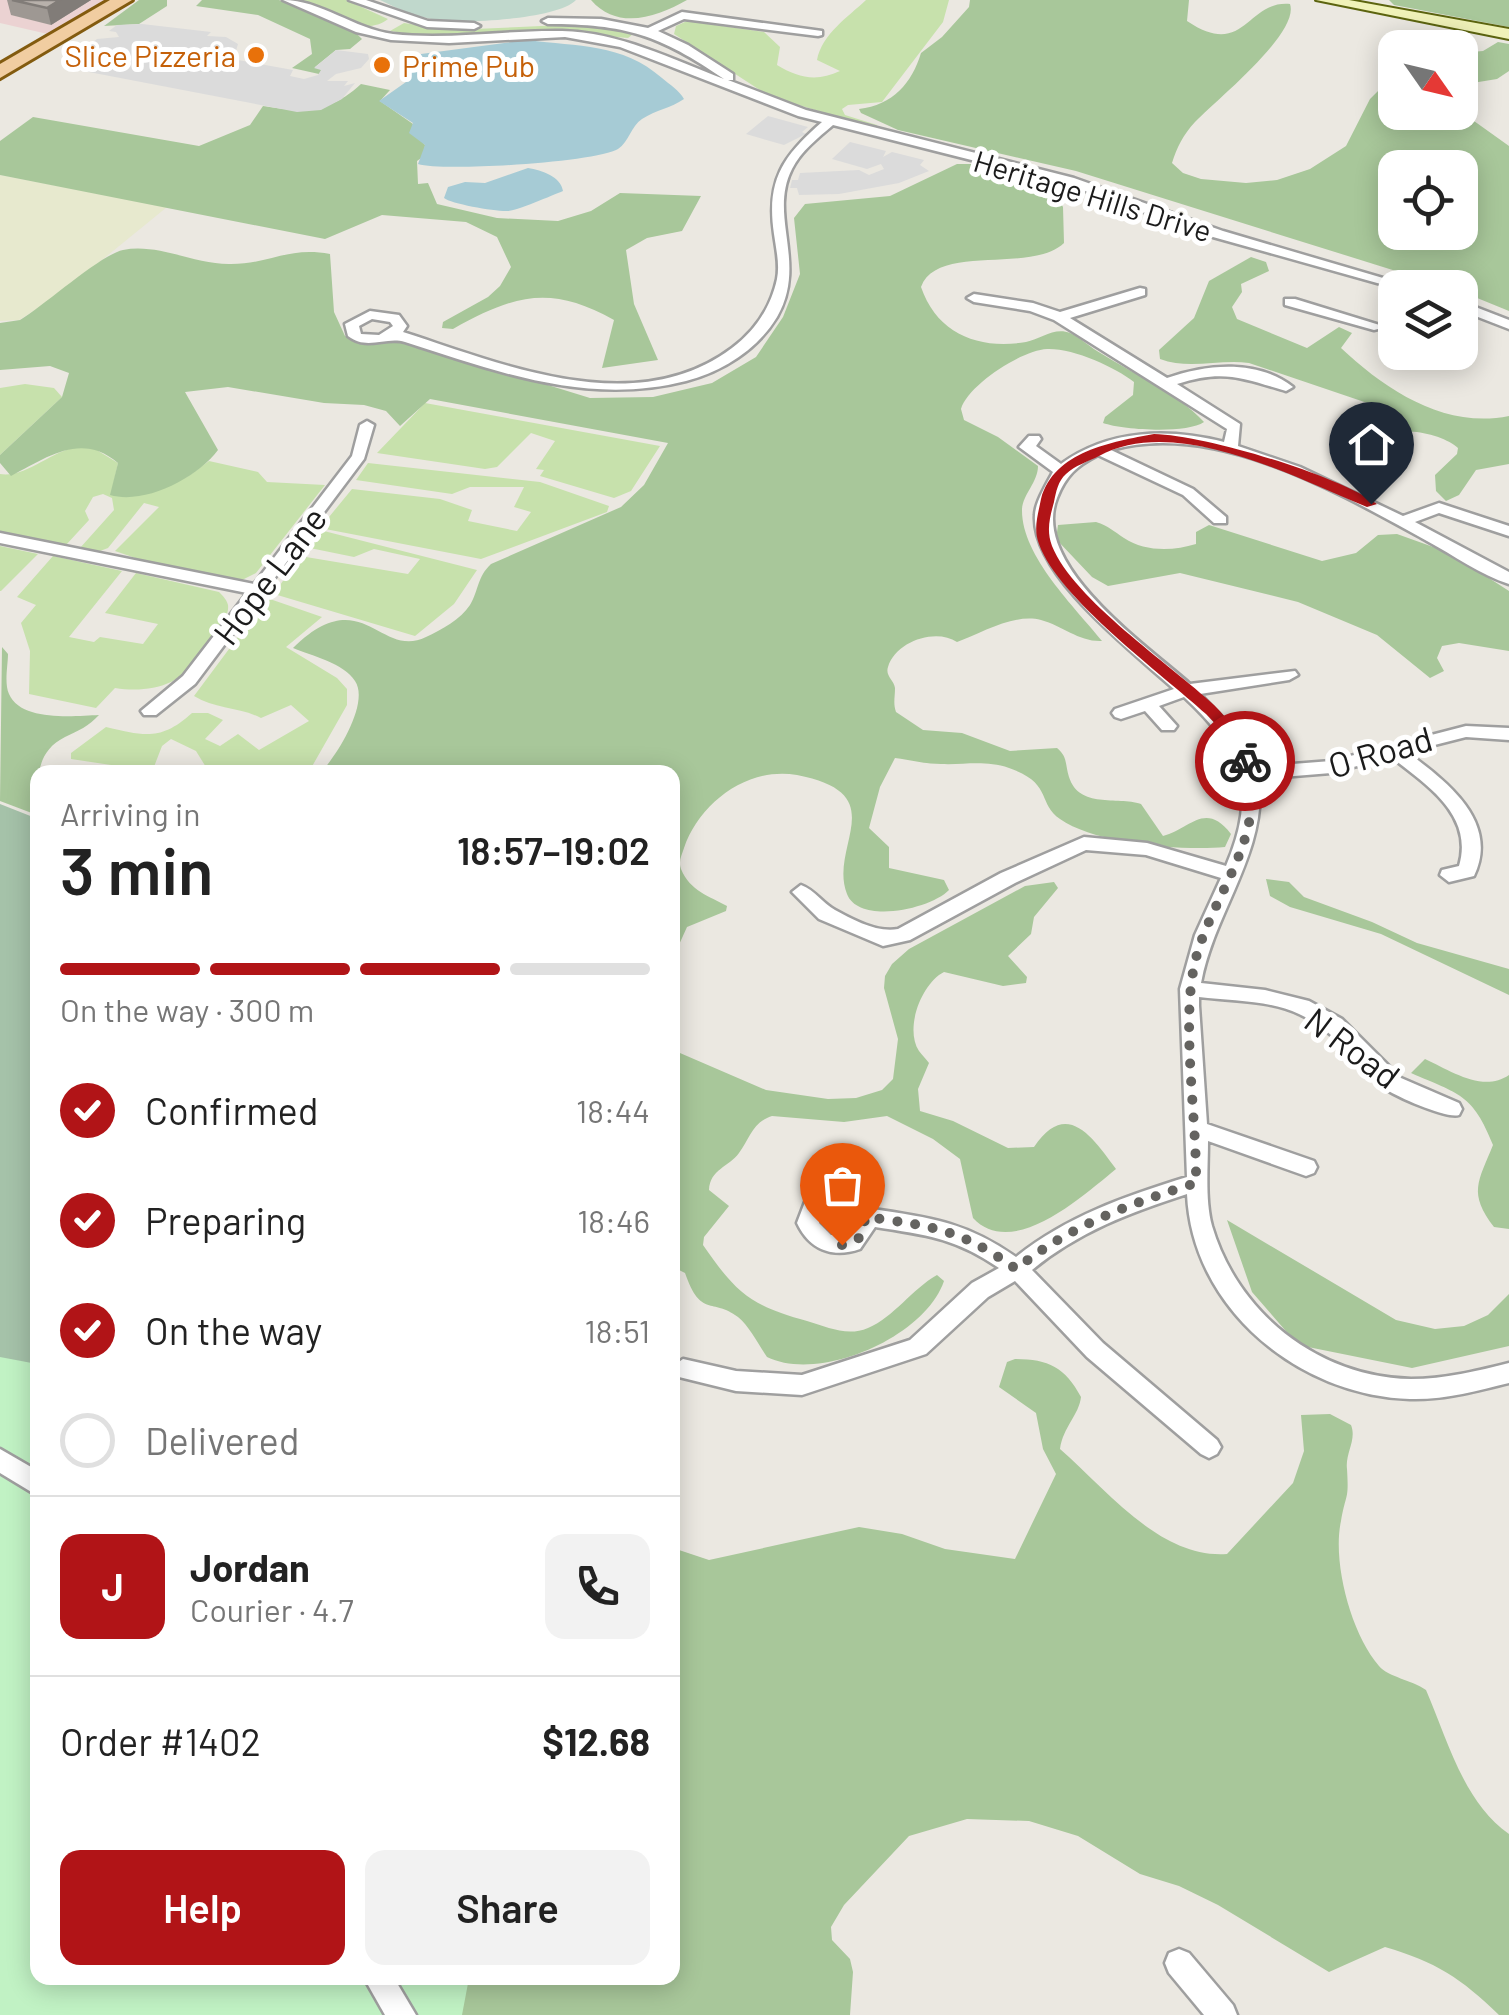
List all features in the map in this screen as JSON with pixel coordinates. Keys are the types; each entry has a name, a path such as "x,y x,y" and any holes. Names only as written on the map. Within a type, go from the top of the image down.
{"main road":[{"path":"0,72 124,0"}],"street":[{"name":"Heritage Hills Drive","path":"289,0 360,30 391,37 429,40 566,34 623,44 830,122 1056,177 1250,244 1378,279"},
{"name":"Heritage Hills Drive","path":"356,0 427,24 597,21 651,30 679,42 774,104"},
{"path":"1324,0 1509,34"},
{"path":"623,44 682,15 818,34"},
{"path":"395,334 565,384 656,383 716,367 752,341 775,304 785,268 778,212 784,168 795,152 830,122"},
{"path":"1059,317 1140,292"},
{"path":"974,298 1033,307 1059,317 1235,427 1230,450"},
{"path":"1290,302 1378,328"},
{"path":"1478,312 1509,325"},
{"path":"1166,383 1202,370 1224,369 1263,376 1286,387"},
{"name":"Hope Lane","path":"150,711 188,680 360,456 367,425"},
{"path":"1509,579 1336,488 1230,450 1179,438 1154,437 1100,450 1062,471 1043,506 1044,544 1054,562 1090,603 1228,729 1250,773 1253,796 1245,842 1196,958 1190,989 1196,1183 1205,1239 1226,1288 1247,1316 1274,1341 1343,1378 1418,1392 1450,1390 1509,1373"},
{"path":"1034,439 1026,447 1062,471"},
{"path":"1100,450 1188,492 1220,520"},
{"path":"1403,521 1439,508 1509,531"},
{"path":"0,538 258,590"},
{"path":"1121,713 1188,690 1289,676"},
{"path":"1149,705 1168,726"},
{"name":"O Road","path":"1250,773 1300,772 1393,750 1449,730 1488,729 1509,734"},
{"path":"1393,750 1444,790 1474,838 1473,858 1467,871 1449,875"},
{"path":"801,892 826,914 883,940 904,935 1008,878 1084,843 1147,849 1230,874"},
{"name":"N Road","path":"1190,989 1265,996 1302,1006 1335,1024 1394,1084 1452,1109"},
{"path":"1197,1128 1306,1167"},
{"path":"682,1369 736,1380 802,1385 858,1369 918,1346 980,1290 1046,1246 1116,1208 1196,1183"},
{"path":"866,1217 942,1228 982,1244 1016,1269 1095,1350 1209,1447"},
{"path":"0,1460 30,1480"},
{"path":"1179,1964 1223,2015"},
{"path":"383,1985 402,2015"}],"shaded area":[{"path":"0,0 109,0 52,35 0,23"},
{"path":"142,24 226,37 238,44 235,54 224,58 225,63 238,60 293,70 290,76 304,79 318,75 321,70 314,68 336,50 368,54 369,59 361,68 336,74 327,81 348,81 344,86 355,83 342,99 321,110 297,112 68,68 64,63 97,39 119,37 109,31 117,25"},
{"path":"768,116 808,127 802,132 806,134 784,145 746,134"},
{"path":"850,142 886,151 883,157 892,152 924,160 920,165 929,171 899,183 839,194 799,195 797,188 790,188 800,173 859,170 869,175 884,169 881,164 867,169 832,159"}],"green space":[{"path":"139,0 167,0 167,6 139,24 104,26"},
{"path":"202,0 279,0 355,32 362,39 350,49 336,50 315,67 322,70 319,74 292,68 312,54 310,39 258,15 196,6"},
{"path":"299,0 346,0 388,19 367,26 355,25"},
{"path":"380,0 576,0 532,16 469,21 424,17"},
{"path":"591,0 687,0 651,16 625,18 602,10"},
{"path":"866,0 949,0 943,22 882,102 842,109 845,115 877,125 878,129 769,96 674,34 676,26 687,21 764,32 780,47 777,65 800,76 823,77 840,71 817,60 824,42"},
{"path":"970,0 1189,0 1187,21 1221,34 1233,32 1275,5 1290,4 1290,16 1282,32 1237,83 1195,122 1172,163 1183,173 1201,179 1246,183 1277,180 1310,169 1346,146 1378,91 1378,130 1478,130 1478,124 1509,146 1509,311 1478,298 1478,270 1393,270 1076,171 898,130 861,113 859,109 882,103 899,91 921,53 969,7"},
{"path":"1389,0 1509,0 1509,27 1394,5"},
{"path":"404,23 451,30 587,24 637,31 628,38 559,32 438,38 390,31"},
{"path":"1498,42 1509,44 1509,71 1497,79 1478,82 1478,51"},
{"path":"361,84 390,90 380,101 413,124 412,130 425,145 424,156 417,161 418,184 428,183 437,204 497,218 558,221 591,211 620,193 701,196 682,231 647,238 626,250 634,304 658,360 602,368 614,320 570,301 551,298 514,302 453,329 442,328 443,322 488,297 511,267 497,237 466,222 382,215 325,239 0,175 0,141 33,117 199,146 250,125 263,106 315,109 338,101"},
{"path":"957,164 978,164 1048,181 1063,207 1064,243 1030,257 946,266 930,274 921,287 928,303 949,327 976,341 1009,344 1053,332 1070,333 1169,393 1204,422 1155,430 1103,423 1105,417 1133,395 1134,382 1093,359 1057,350 1024,355 997,370 974,390 961,409 964,420 998,437 1038,466 1022,509 1030,545 1052,580 1102,641 1031,619 1009,622 957,642 938,636 918,640 899,650 888,667 895,688 896,712 923,730 962,733 1010,751 1057,748 1081,794 1141,804 1163,836 1197,820 1213,819 1231,834 1225,847 1186,848 1117,840 1075,828 1060,819 1032,780 1009,768 895,758 880,787 869,828 889,847 889,868 944,880 949,890 912,908 880,911 854,904 847,894 843,876 851,808 843,795 827,784 797,775 760,776 727,792 713,803 691,832 680,863 680,765 327,765 355,716 358,691 355,681 343,669 293,648 317,629 336,621 353,621 410,641 438,631 466,610 491,564 621,507 644,485 668,443 430,399 400,426 386,411 364,405 324,403 228,387 185,392 218,450 184,479 154,493 110,495 118,463 91,449 64,451 11,476 0,463 0,455 62,397 69,373 50,366 0,370 0,323 20,320 101,261 123,250 150,249 231,264 303,252 330,254 334,312 345,336 410,345 590,398 653,397 712,383 756,357 783,317 800,274 794,218 805,204 890,196"},
{"path":"0,175 167,207 59,295 19,320 0,321"},
{"path":"1251,257 1266,262 1269,271 1241,284 1242,292 1232,307 1237,319 1307,348 1339,327 1352,333 1341,348 1377,378 1418,403 1462,417 1509,416 1509,464 1476,470 1459,495 1446,501 1436,491 1435,475 1457,454 1458,448 1437,437 1410,432 1395,435 1377,453 1374,447 1399,425 1385,409 1249,363 1182,364 1160,359 1159,350 1194,318 1209,281"},
{"path":"25,384 54,388 62,397 0,455 0,388"},
{"path":"425,403 660,446 631,491 614,498 540,476 544,470 536,469 555,441 531,433 497,467 485,469 377,453"},
{"path":"77,447 95,449 118,463 111,495 187,477 209,461 258,472 267,482 325,485 256,573 242,580 147,562 115,551 159,507 144,503 108,548 80,548 114,510 112,498 103,494 93,497 85,511 89,520 66,545 0,532 0,474 19,472"},
{"path":"368,463 540,482 609,506 607,512 481,559 320,528 352,489 440,499 472,510 468,521 517,531 531,512 514,507 524,487 470,487 452,494 356,480"},
{"path":"1096,522 1132,543 1150,548 1196,544 1196,532 1209,525 1322,561 1356,553 1378,535 1397,534 1450,553 1509,591 1509,651 1459,643 1442,646 1437,658 1444,671 1430,678 1377,635 1298,602 1180,573 1108,586 1092,577 1056,539 1058,525"},
{"path":"320,530 477,570 454,604 415,636 274,594 300,556 408,574 420,559 374,549 354,557 305,547"},
{"path":"0,546 38,554 1,591 0,591"},
{"path":"53,556 122,571 69,637 143,644 158,624 105,613 136,573 219,592 227,603 227,613 216,636 197,659 164,685 115,688 96,708 29,694 30,651 21,623 36,605 17,597"},
{"path":"267,598 322,617 286,647 337,678 347,689 347,705 313,765 205,765 196,751 171,739 162,746 155,765 111,765 71,759 71,753 106,727 152,734 171,728 192,713 208,713 223,720 205,739 220,746 238,734 259,750 309,721 291,705 261,718 194,696"},
{"path":"2,647 8,654 6,679 15,703 49,715 99,715 55,744 41,765 30,765 30,812 0,801"},
{"path":"0,804 30,816 30,1366 0,1368"},
{"path":"680,863 695,888 727,906 726,911 687,927 680,942"},
{"path":"1266,879 1289,882 1304,897 1417,943 1509,969 1509,995 1381,934 1290,907 1270,896"},
{"path":"1054,882 1058,888 1034,917 1031,934 1008,956 1027,977 1026,983 1003,986 944,972 922,996 913,1030 919,1051 929,1063 918,1089 920,1111 953,1121 1008,1148 1034,1147 1046,1133 1068,1124 1089,1135 1116,1169 1048,1219 1008,1232 989,1229 973,1218 960,1159 933,1139 887,1116 844,1122 772,1116 766,1119 710,1183 709,1190 729,1206 704,1237 703,1245 736,1286 772,1310 853,1332 877,1323 937,1275 944,1281 916,1320 868,1350 814,1364 767,1357 742,1321 729,1311 702,1302 680,1270 680,1053 766,1090 828,1099 856,1098 882,1090 893,1079 898,1039 884,988 892,964 909,949 1025,886"},
{"path":"1425,1059 1478,1081 1489,1082 1509,1075 1509,1229 1494,1227 1478,1196 1480,1178 1493,1145 1486,1128 1462,1098 1411,1073"},
{"path":"1227,1220 1396,1320 1435,1329 1464,1326 1488,1315 1509,1294 1509,1346 1412,1368 1298,1345 1252,1292"},
{"path":"0,1357 30,1363 30,1985 468,1985 462,2015 0,2015"},
{"path":"1037,1361 1069,1378 1081,1397 1060,1449 1157,1534 1202,1553 1227,1554 1293,1483 1304,1451 1301,1415 1330,1414 1351,1425 1353,1436 1339,1538 1346,1597 1360,1636 1379,1666 1426,1690 1468,1787 1493,1821 1509,1834 1509,2015 1499,2015 1447,1973 1403,1953 1385,1947 1329,1972 1218,1905 1179,1886 1140,1874 1078,1836 1029,1821 967,1819 909,1836 844,1905 831,1927 832,1940 850,1959 853,1972 850,2015 440,2015 421,1985 680,1985 680,1550 709,1560 859,1527 902,1534 945,1549 1015,1559 1056,1474 1043,1449 1036,1413 999,1387 1007,1362"}],"water":[{"path":"528,40 599,48 631,58 662,78 684,99 642,119 622,146 605,154 487,166 418,164 425,145 409,133 413,123 379,101 406,82 421,54"},
{"path":"528,168 555,178 563,191 508,211 444,198 448,187 465,182 485,183"}],"building":[{"path":"12,0 60,0 47,8"}],"way so far":[{"path":"842,1245 859,1238 866,1217 904,1222 963,1235 1016,1269 1046,1246 1116,1208 1196,1183 1190,989 1206,930 1245,842 1253,796 1245,761"}],"place":[{"name":"Slice Pizzeria","path":"256,55"},
{"name":"Prime Pub","path":"382,65"}],"route":[{"path":"1245,761 1228,729 1211,710 1090,603 1054,562 1044,544 1041,526 1043,506 1051,487 1062,471 1108,446 1154,437 1179,438 1268,462 1371,504"}]}
